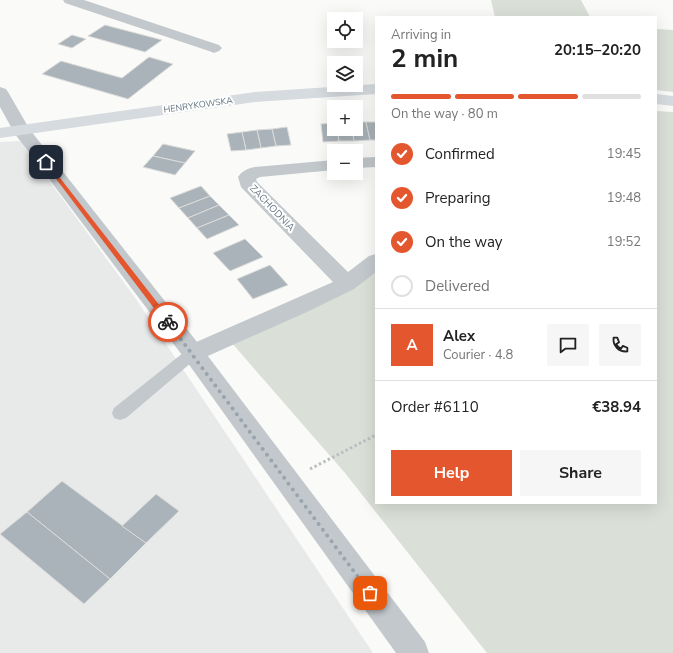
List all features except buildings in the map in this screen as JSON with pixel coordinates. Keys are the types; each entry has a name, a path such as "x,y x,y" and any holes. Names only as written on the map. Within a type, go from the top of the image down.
{"main road":[{"name":"HENRYKOWSKA","path":"0,133 288,94 375,89"},
{"path":"657,99 673,101"}],"street":[{"path":"70,0 214,48"},
{"path":"0,92 21,130 193,353 414,653"},
{"path":"363,163 375,162"},
{"name":"ZACHODNIA","path":"327,166 255,172 247,177 248,183 347,284"},
{"path":"193,353 302,306 347,284 375,262"}],"lane":[{"path":"120,413 193,353"}],"path":[{"path":"287,481 375,436"}],"shaded area":[{"path":"491,0 581,0 589,16 495,16"},
{"path":"657,29 673,30 673,92 657,90"},
{"path":"657,111 673,112 673,653 487,653 345,473 231,342 375,270 375,504 657,504"},
{"path":"20,141 136,299 373,653 0,653 0,142"}],"way so far":[{"path":"168,322 193,353 370,593"}],"route":[{"path":"46,162 168,322"}]}
